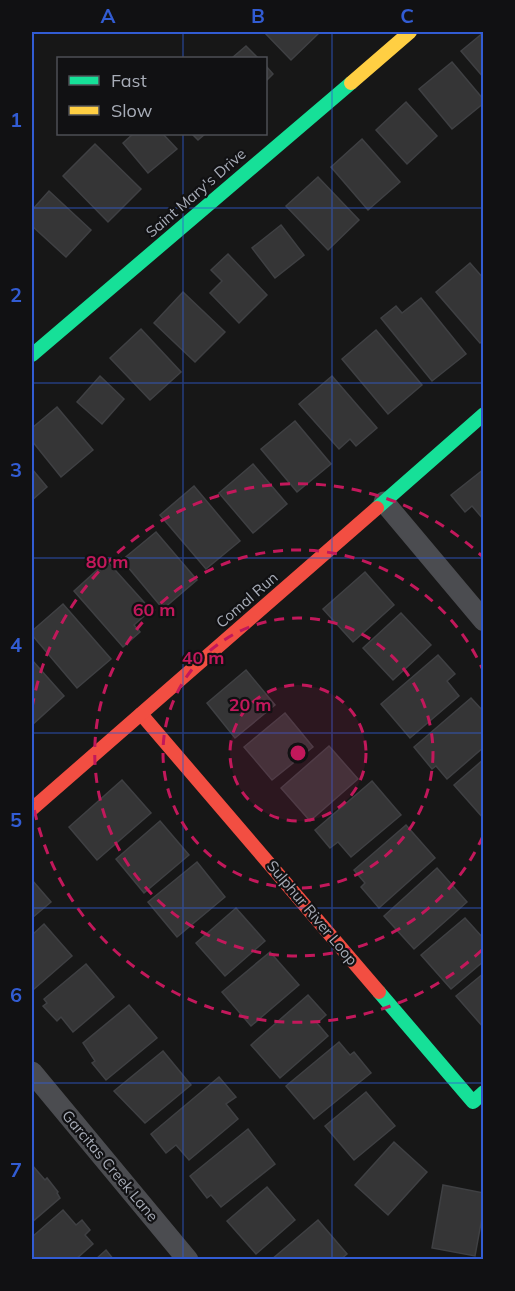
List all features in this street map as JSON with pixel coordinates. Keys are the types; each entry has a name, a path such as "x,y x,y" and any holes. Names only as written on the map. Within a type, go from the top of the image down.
{"street":[{"name":"Saint Mary's Drive","path":"32,355 410,32"},
{"name":"Comal Run","path":"32,808 483,414"},
{"path":"384,502 483,621"},
{"name":"Sulphur River Loop","path":"141,714 472,1102 483,1092"},
{"name":"Garcitas Creek Lane","path":"32,1072 188,1260"}],"building":[{"path":"264,32 320,32 291,60"},
{"path":"484,32 484,78 461,51"},
{"path":"246,46 257,57 233,57"},
{"path":"452,62 484,100 484,103 452,129 419,89"},
{"path":"267,67 273,74 267,80"},
{"path":"406,102 437,136 407,164 376,130"},
{"path":"132,135 164,135 177,149 148,173 123,143"},
{"path":"193,135 204,135 198,140"},
{"path":"362,139 400,182 368,210 331,167"},
{"path":"95,144 141,189 108,222 63,176"},
{"path":"318,177 359,220 328,250 286,206"},
{"path":"49,191 91,230 66,257 32,226 32,210"},
{"path":"281,225 304,255 275,278 252,248"},
{"path":"228,254 267,295 239,323 210,293 222,281 211,270"},
{"path":"470,263 484,279 484,340 480,343 436,292"},
{"path":"183,292 225,332 195,362 154,323"},
{"path":"421,298 466,354 432,381 381,318 396,306 402,313"},
{"path":"141,329 181,372 150,400 110,358"},
{"path":"376,330 422,385 388,414 342,359"},
{"path":"100,376 124,399 102,424 77,402"},
{"path":"332,376 377,428 356,446 350,439 339,449 299,404"},
{"path":"57,407 93,450 61,477 32,441 32,428"},
{"path":"295,421 331,464 297,492 261,449"},
{"path":"253,464 287,504 253,533 219,493"},
{"path":"32,469 47,487 32,500"},
{"path":"484,469 484,520 472,506 465,512 451,495"},
{"path":"194,486 240,541 206,569 160,515"},
{"path":"156,532 197,580 163,609 122,560"},
{"path":"107,561 151,610 134,625 140,632 123,647 74,591"},
{"path":"365,572 394,605 353,642 323,609"},
{"path":"63,604 111,659 77,688 32,635 32,631"},
{"path":"401,613 431,645 393,680 363,648"},
{"path":"438,655 455,674 447,681 459,696 410,738 381,704"},
{"path":"32,660 64,696 32,725"},
{"path":"246,670 275,705 235,738 207,703"},
{"path":"471,698 484,712 484,747 447,779 436,766 432,769 414,747"},
{"path":"285,713 313,747 272,780 244,747"},
{"path":"329,746 358,779 310,821 281,788"},
{"path":"484,759 484,819 454,785"},
{"path":"122,780 151,813 97,860 69,827"},
{"path":"372,781 401,815 351,857 338,842 330,848 315,830"},
{"path":"160,821 189,855 144,893 116,859"},
{"path":"406,825 435,858 379,908 361,887 365,883 354,870"},
{"path":"197,862 225,897 177,937 148,902"},
{"path":"437,868 467,902 414,949 384,916"},
{"path":"32,880 51,902 32,918"},
{"path":"236,908 265,941 225,976 196,943"},
{"path":"465,918 484,939 484,961 451,989 421,955"},
{"path":"44,924 72,956 33,990 32,935"},
{"path":"270,952 299,985 251,1026 222,992"},
{"path":"86,964 114,997 73,1032 61,1017 57,1021 43,1006 47,1003 44,999"},
{"path":"484,973 484,1028 456,996"},
{"path":"308,995 326,1015 317,1023 328,1036 280,1078 251,1045"},
{"path":"129,1005 157,1038 106,1080 92,1063 95,1061 83,1043"},
{"path":"339,1042 350,1055 354,1052 371,1073 314,1119 286,1086"},
{"path":"163,1051 191,1085 145,1123 114,1091"},
{"path":"219,1077 236,1097 226,1104 238,1119 189,1160 176,1145 166,1153 151,1134"},
{"path":"366,1092 395,1126 354,1160 325,1126"},
{"path":"248,1129 275,1164 221,1207 211,1195 207,1198 190,1176"},
{"path":"394,1142 427,1172 388,1215 355,1185"},
{"path":"32,1165 45,1180 47,1178 60,1198 32,1222"},
{"path":"443,1185 484,1193 484,1207 475,1256 432,1248"},
{"path":"267,1187 295,1220 256,1254 227,1221"},
{"path":"63,1210 76,1225 82,1220 90,1230 85,1235 93,1244 75,1260 32,1260 32,1237"},
{"path":"318,1220 347,1254 340,1260 271,1260"},
{"path":"106,1250 114,1260 95,1260"}],"traffic: fast":[{"path":"32,355 351,83"},
{"path":"377,508 484,414"},
{"path":"379,992 473,1102 484,1092"}],"traffic: slow":[{"path":"351,83 410,32"}],"traffic: jam":[{"path":"32,809 377,508"},
{"path":"141,714 379,992"}]}
